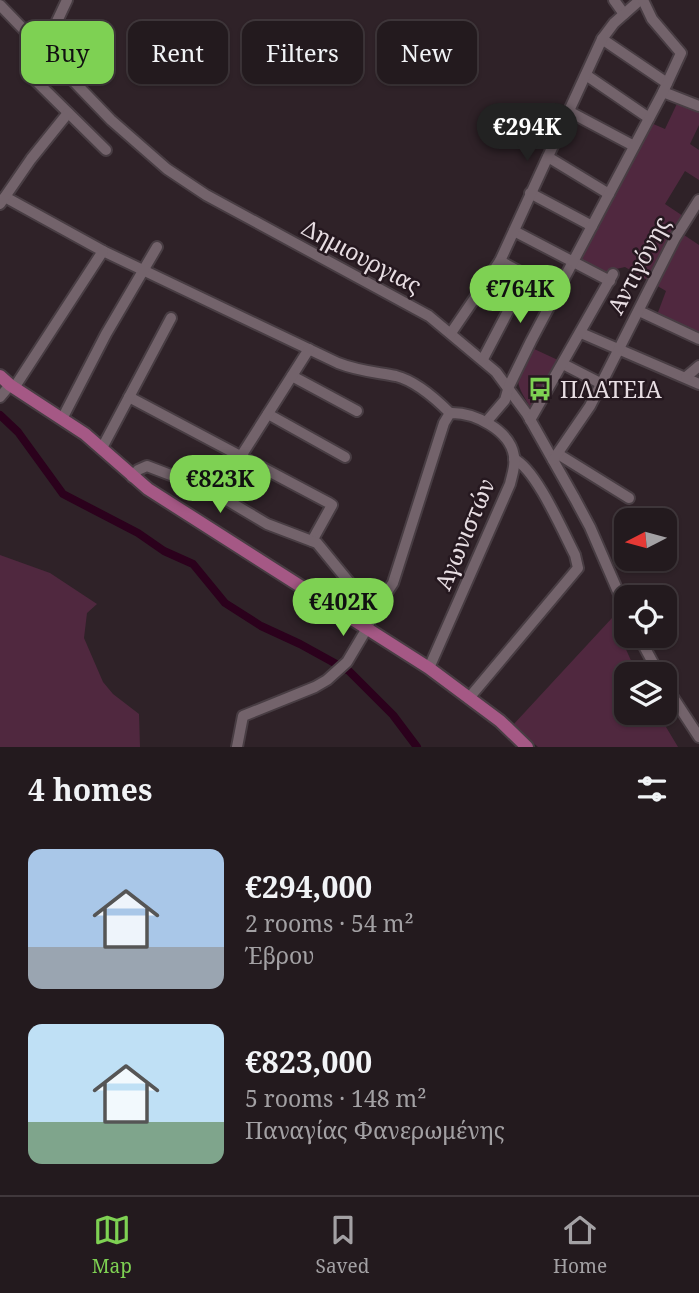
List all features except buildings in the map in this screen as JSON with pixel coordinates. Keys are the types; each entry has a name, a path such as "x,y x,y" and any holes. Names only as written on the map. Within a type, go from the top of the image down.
{"main road":[{"path":"0,376 102,448 132,477 366,630 429,668 500,721 527,747"}],"street":[{"path":"57,21 67,0"},
{"path":"614,0 624,14"},
{"path":"68,113 31,159 3,200 309,349 360,371 397,376 412,383 450,413 465,412 486,421 505,400 509,386 681,53 652,19 641,0 614,23 602,39 500,261 451,333"},
{"name":"Δημιουργιας","path":"0,5 21,27"},
{"path":"602,39 665,87 699,106"},
{"path":"586,75 649,118"},
{"path":"39,84 106,150"},
{"name":"Δημιουργιας","path":"76,84 111,120 167,169 206,195 281,237 401,300 451,333 483,359 509,386 555,457 615,585"},
{"path":"570,112 634,146"},
{"path":"548,157 609,194"},
{"path":"530,193 592,226"},
{"name":"Αντιγόνης","path":"555,457 590,405 676,237 699,200"},
{"path":"513,231 612,278 530,420"},
{"path":"62,419 106,334 157,247"},
{"path":"0,397 12,387 103,251"},
{"path":"500,261 557,292"},
{"path":"483,359 527,275"},
{"path":"639,311 699,339"},
{"path":"102,448 171,318"},
{"path":"581,333 699,384"},
{"path":"217,494 309,349"},
{"path":"563,364 600,383"},
{"path":"686,377 699,366"},
{"path":"292,376 357,411"},
{"path":"129,397 332,505 312,541"},
{"path":"237,747 243,716 315,687 347,662 366,630 374,610 393,583 444,423 450,413"},
{"path":"268,414 345,457"},
{"name":"Αγωνιστών","path":"429,668 510,484 514,459 509,445 486,421"},
{"path":"555,457 629,498"},
{"path":"469,698 578,568 575,555 535,481 521,462 514,459"},
{"path":"132,477 147,466 217,494 267,524 317,543 374,610"},
{"path":"677,703 699,737"}],"shaded area":[{"path":"682,93 699,101 699,125 690,144 699,150 699,180 685,171 665,204 683,216 675,229 699,245 699,335 657,315 666,291 625,267 612,270 609,276 581,260 651,123 665,129"},
{"path":"532,348 560,361 532,410 521,391 518,379"},
{"path":"0,555 50,573 97,604 87,613 84,638 103,682 113,694 139,714 140,747 0,747"},
{"path":"612,618 614,648 625,648 632,662 614,662 614,725 665,725 678,747 538,747 513,725"}],"waterway":[{"path":"0,415 18,432 63,494 138,533 164,551 193,564 225,603 261,626 349,671 393,715 417,747"}],"place":[{"name":"ΠΛΑΤΕΙΑ","path":"540,389"}]}
